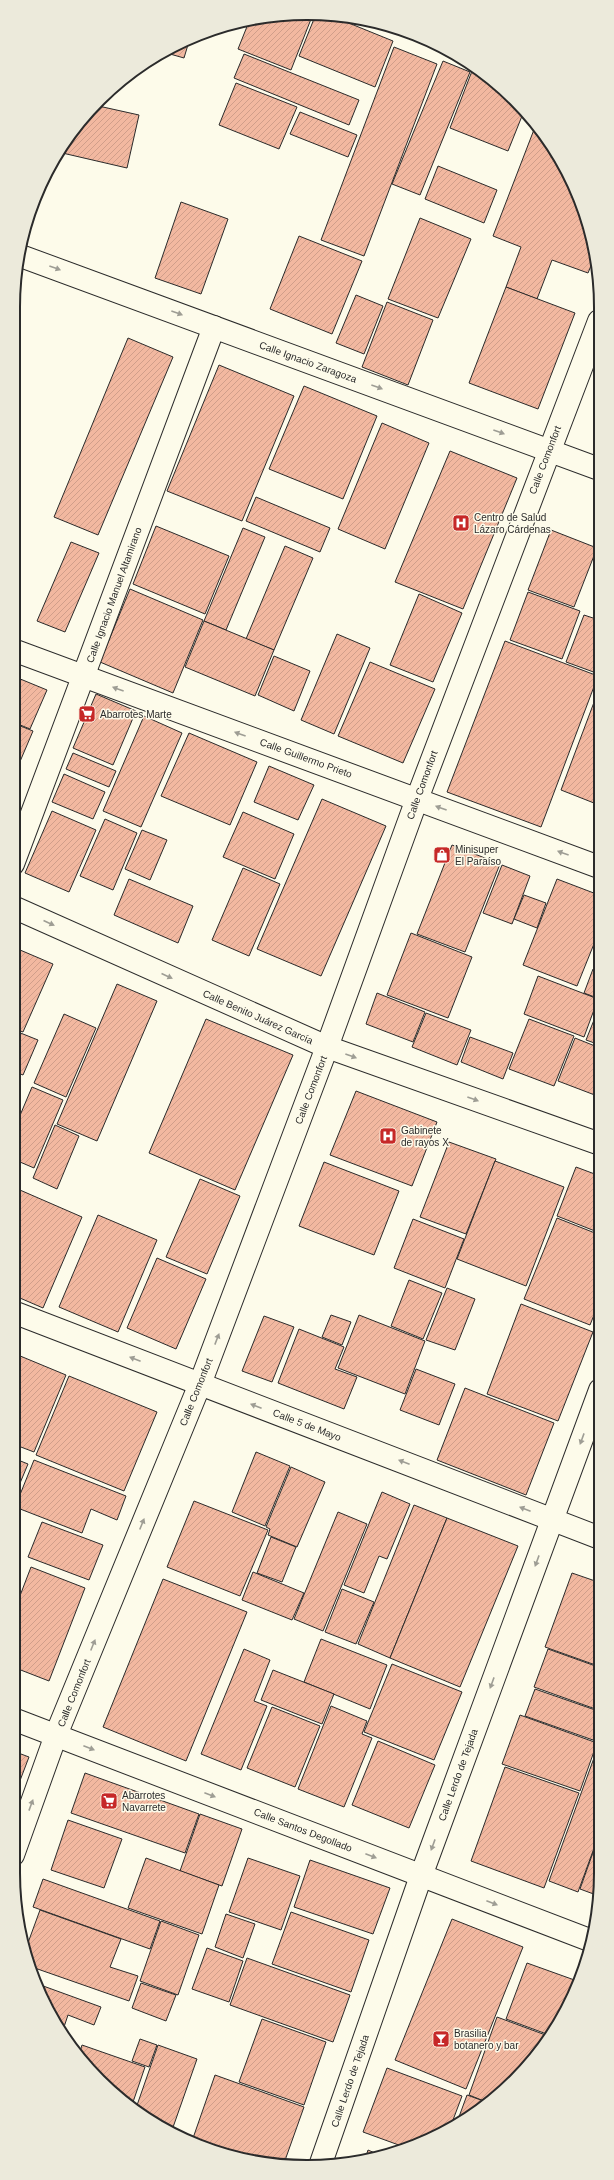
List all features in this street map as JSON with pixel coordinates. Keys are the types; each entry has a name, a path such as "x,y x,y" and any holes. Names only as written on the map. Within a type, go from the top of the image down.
{"street":[{"name":"Calle Ignacio Zaragoza","path":"25,257 594,467"},
{"name":"Calle Ignacio Manuel Altamirano","path":"20,845 214,327"},
{"name":"Calle Comonfort","path":"20,1836 56,1736 200,1384 327,1047 417,799 594,334"},
{"name":"Calle Guillermo Prieto","path":"20,653 594,865"},
{"name":"Calle Benito Juárez García","path":"20,910 327,1047 594,1142"},
{"name":"Calle 5 de Mayo","path":"20,1315 594,1536"},
{"name":"Calle Lerdo de Tejada","path":"322,2159 421,1876 594,1406"},
{"name":"Calle Santos Degollado","path":"20,1722 586,1939"}],"building":[{"path":"311,20 291,70 238,49 247,27 270,22"},
{"path":"313,20 349,23 393,41 375,87 299,56"},
{"path":"187,46 184,58 171,54"},
{"path":"394,47 437,64 364,256 321,240"},
{"path":"244,54 359,100 349,125 234,78"},
{"path":"443,61 470,72 420,195 392,184"},
{"path":"472,72 496,91 522,117 508,151 450,128"},
{"path":"236,83 297,107 279,149 219,125"},
{"path":"102,107 139,115 127,168 64,153 79,132"},
{"path":"300,112 357,135 348,157 290,134"},
{"path":"534,130 556,164 572,197 579,215 591,266 588,273 552,260 537,299 506,287 521,247 493,236"},
{"path":"438,166 497,190 484,223 425,199"},
{"path":"181,202 228,219 201,294 155,278"},
{"path":"420,218 471,239 438,318 388,299"},
{"path":"299,236 362,261 332,334 270,309"},
{"path":"506,287 575,313 538,409 469,383"},
{"path":"356,295 383,306 364,354 336,343"},
{"path":"387,302 433,320 408,385 362,367"},
{"path":"128,338 173,357 98,535 54,517"},
{"path":"219,365 294,396 242,521 167,491"},
{"path":"304,386 377,416 343,499 269,469"},
{"path":"382,423 429,443 385,549 338,529"},
{"path":"450,451 517,478 463,609 395,582"},
{"path":"256,497 330,528 320,552 246,521"},
{"path":"156,526 229,556 205,614 133,584"},
{"path":"243,528 265,537 226,630 204,621"},
{"path":"551,530 594,547 594,556 574,607 528,590"},
{"path":"71,542 99,553 65,632 37,621"},
{"path":"285,546 313,558 274,650 246,639"},
{"path":"130,589 203,620 173,693 100,662"},
{"path":"528,592 580,611 562,659 510,640"},
{"path":"419,594 462,613 433,682 390,665"},
{"path":"584,615 594,618 594,672 566,662"},
{"path":"204,621 274,650 255,696 185,667"},
{"path":"337,634 370,648 334,734 301,720"},
{"path":"505,641 594,674 594,687 541,827 447,792"},
{"path":"274,656 310,671 294,711 258,695"},
{"path":"370,662 435,689 403,763 338,736"},
{"path":"20,679 47,690 30,729 20,725"},
{"path":"96,694 136,711 113,765 73,748"},
{"path":"594,702 594,803 561,790"},
{"path":"144,716 182,733 141,827 103,811"},
{"path":"20,726 33,731 20,762"},
{"path":"189,733 257,762 230,825 161,796"},
{"path":"73,753 116,771 109,787 66,769"},
{"path":"269,766 314,785 298,820 254,802"},
{"path":"64,774 105,792 93,819 52,802"},
{"path":"322,799 386,826 321,976 257,949"},
{"path":"52,811 96,830 69,892 25,873"},
{"path":"243,812 294,834 275,879 223,857"},
{"path":"105,819 137,833 113,890 80,876"},
{"path":"142,830 167,840 150,880 125,869"},
{"path":"452,845 500,864 465,952 417,934"},
{"path":"502,865 530,876 512,924 483,913"},
{"path":"243,868 280,884 249,956 212,940"},
{"path":"129,879 193,906 178,943 114,915"},
{"path":"557,879 594,893 594,944 577,986 523,965"},
{"path":"524,895 546,903 537,928 514,919"},
{"path":"411,933 472,957 448,1018 387,995"},
{"path":"20,950 53,964 23,1032 20,1031"},
{"path":"593,969 594,969 594,997 584,993"},
{"path":"538,976 594,997 594,1010 584,1037 524,1014"},
{"path":"117,984 157,1001 97,1141 57,1124"},
{"path":"377,993 425,1012 413,1042 366,1024"},
{"path":"426,1013 471,1030 457,1065 412,1047"},
{"path":"64,1014 96,1028 66,1097 34,1083"},
{"path":"206,1019 293,1055 235,1190 149,1153"},
{"path":"529,1019 574,1036 554,1086 509,1069"},
{"path":"594,1020 594,1043 586,1040"},
{"path":"20,1033 38,1040 23,1075 20,1074"},
{"path":"470,1037 513,1053 503,1079 461,1062"},
{"path":"575,1038 594,1046 594,1095 558,1081"},
{"path":"32,1087 63,1100 34,1168 20,1162 20,1115"},
{"path":"356,1091 437,1122 412,1186 330,1155"},
{"path":"55,1125 79,1136 57,1189 33,1178"},
{"path":"449,1142 496,1159 466,1234 420,1217"},
{"path":"495,1161 564,1187 526,1286 457,1259"},
{"path":"324,1162 399,1191 374,1255 299,1226"},
{"path":"576,1167 594,1174 594,1231 557,1216"},
{"path":"200,1179 240,1196 207,1274 166,1257"},
{"path":"20,1190 82,1217 43,1308 20,1298"},
{"path":"98,1215 157,1240 118,1332 59,1307"},
{"path":"557,1218 594,1233 594,1315 590,1325 524,1299"},
{"path":"413,1219 464,1239 445,1288 394,1268"},
{"path":"157,1258 206,1279 176,1349 127,1328"},
{"path":"409,1280 442,1293 423,1339 391,1326"},
{"path":"447,1288 475,1299 455,1350 426,1340"},
{"path":"521,1304 593,1332 558,1421 487,1394"},
{"path":"331,1315 351,1322 342,1345 322,1337"},
{"path":"359,1315 425,1341 405,1394 338,1368"},
{"path":"264,1316 294,1327 272,1382 242,1371"},
{"path":"299,1329 344,1347 335,1369 357,1377 344,1409 278,1383"},
{"path":"20,1356 66,1375 34,1452 20,1447"},
{"path":"416,1369 455,1384 439,1425 400,1410"},
{"path":"69,1376 157,1412 124,1491 36,1455"},
{"path":"465,1388 554,1423 526,1495 437,1460"},
{"path":"256,1452 290,1466 265,1526 232,1512"},
{"path":"34,1460 126,1496 117,1520 91,1509 82,1533 20,1509 20,1495"},
{"path":"20,1461 28,1464 20,1483"},
{"path":"291,1467 325,1482 297,1547 268,1535 270,1529 266,1527"},
{"path":"382,1492 410,1504 387,1559 379,1556 364,1593 344,1585"},
{"path":"194,1501 268,1530 240,1596 167,1567"},
{"path":"414,1505 447,1518 390,1658 358,1644"},
{"path":"338,1512 367,1524 323,1631 294,1619"},
{"path":"447,1518 518,1546 460,1687 390,1658"},
{"path":"42,1522 103,1545 89,1580 28,1557"},
{"path":"271,1537 296,1547 282,1582 257,1573"},
{"path":"31,1567 85,1588 49,1681 20,1670 20,1596"},
{"path":"253,1572 304,1593 292,1620 242,1600"},
{"path":"572,1573 594,1581 594,1664 545,1647"},
{"path":"163,1579 247,1612 186,1761 103,1727"},
{"path":"342,1589 374,1602 356,1644 325,1632"},
{"path":"321,1639 387,1665 370,1709 304,1682"},
{"path":"244,1649 270,1660 254,1701 267,1706 241,1770 201,1754"},
{"path":"548,1649 594,1665 594,1708 534,1687"},
{"path":"392,1664 462,1692 434,1760 364,1732"},
{"path":"273,1670 334,1694 322,1724 261,1700"},
{"path":"535,1689 594,1710 594,1737 593,1740 525,1716"},
{"path":"331,1706 367,1721 362,1734 372,1738 344,1807 298,1789"},
{"path":"272,1707 320,1726 295,1787 247,1768"},
{"path":"520,1715 594,1742 594,1751 580,1791 502,1764"},
{"path":"378,1741 435,1765 409,1828 352,1805"},
{"path":"20,1754 29,1757 20,1781"},
{"path":"594,1758 594,1848 578,1892 549,1881"},
{"path":"505,1767 579,1793 544,1888 471,1861"},
{"path":"85,1773 199,1814 185,1853 71,1813"},
{"path":"200,1814 242,1829 222,1886 180,1871"},
{"path":"68,1820 122,1839 104,1888 51,1870"},
{"path":"594,1850 593,1894 580,1889"},
{"path":"146,1858 219,1885 202,1934 128,1908"},
{"path":"248,1858 300,1876 281,1930 229,1912"},
{"path":"310,1860 390,1888 373,1934 294,1907"},
{"path":"43,1879 160,1921 150,1949 33,1907"},
{"path":"40,1910 121,1939 110,1967 138,1976 129,2001 36,1969 29,1941"},
{"path":"291,1912 369,1940 351,1992 272,1964"},
{"path":"226,1914 255,1924 243,1958 215,1947"},
{"path":"452,1919 523,1947 466,2089 395,2060"},
{"path":"161,1921 199,1935 178,1995 140,1981"},
{"path":"207,1948 243,1961 229,2002 192,1989"},
{"path":"247,1958 350,1995 333,2042 230,2005"},
{"path":"527,1963 573,1980 556,2016 545,2033 506,2019"},
{"path":"141,1983 176,1995 166,2021 132,2008"},
{"path":"43,1986 101,2007 94,2025 68,2015 64,2026"},
{"path":"497,2017 544,2035 535,2048 510,2076 483,2100 469,2095"},
{"path":"262,2019 326,2042 304,2105 239,2082"},
{"path":"140,2039 157,2045 149,2067 132,2061"},
{"path":"82,2045 145,2067 133,2102 104,2076 81,2050"},
{"path":"158,2045 197,2059 173,2127 163,2122 137,2105"},
{"path":"387,2068 462,2096 453,2120 399,2145 363,2132"},
{"path":"215,2075 304,2107 286,2159 270,2158 233,2150 194,2136"},
{"path":"467,2095 482,2101 466,2112 459,2116"}],"place":[{"name":"Centro de Salud Lázaro Cárdenas","path":"461,523"},
{"name":"Abarrotes Marte","path":"87,714"},
{"name":"Minisuper El Paraíso","path":"442,855"},
{"name":"Gabinete de rayos X","path":"388,1136"},
{"name":"Abarrotes Navarrete","path":"109,1801"},
{"name":"Brasilia botanero y bar","path":"441,2039"}]}
